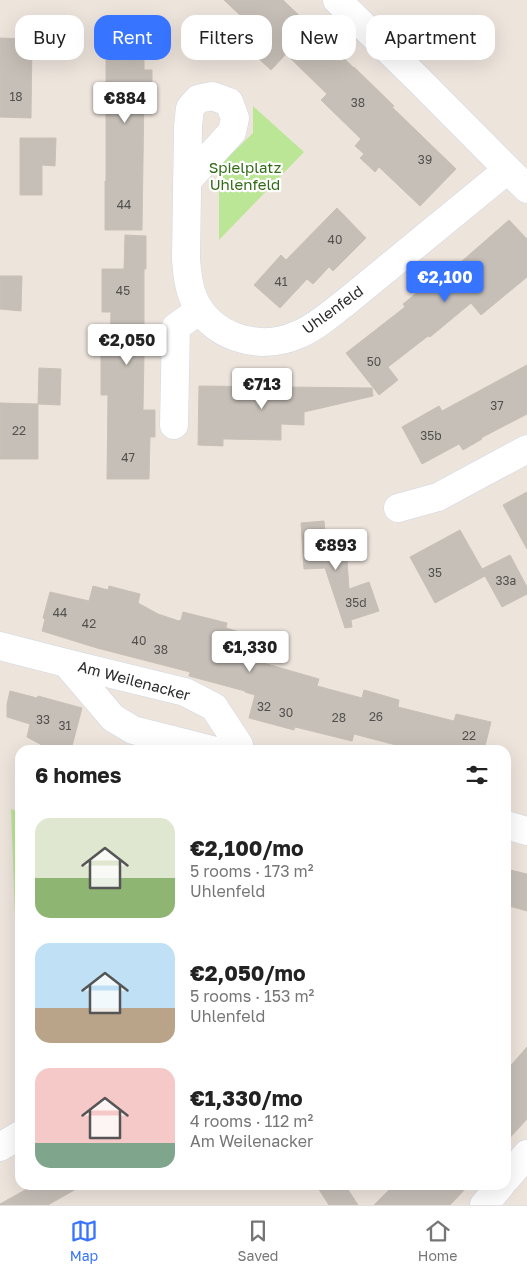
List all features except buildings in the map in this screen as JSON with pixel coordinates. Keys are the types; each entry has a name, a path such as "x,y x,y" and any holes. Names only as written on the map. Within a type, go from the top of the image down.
{"street":[{"path":"337,0 527,189"},
{"name":"Uhlenfeld","path":"187,181 186,259 192,297 213,325 231,336 250,342 272,342 296,336 317,324 508,170"},
{"path":"174,425 176,327 200,310"},
{"path":"398,508 438,497 527,449"},
{"name":"Am Weilenacker","path":"0,646 185,692 214,707 235,745"},
{"name":"Am Weilenacker","path":"66,663 113,718 133,730 192,745"},
{"path":"511,826 527,831"},
{"path":"0,1147 15,1138"},
{"path":"511,1172 527,1154"},
{"path":"484,1205 497,1190"}],"green space":[{"name":"Spielplatz Uhlenfeld","path":"253,106 304,152 219,240 219,166 253,133"},
{"path":"11,809 15,810 15,916"}]}
